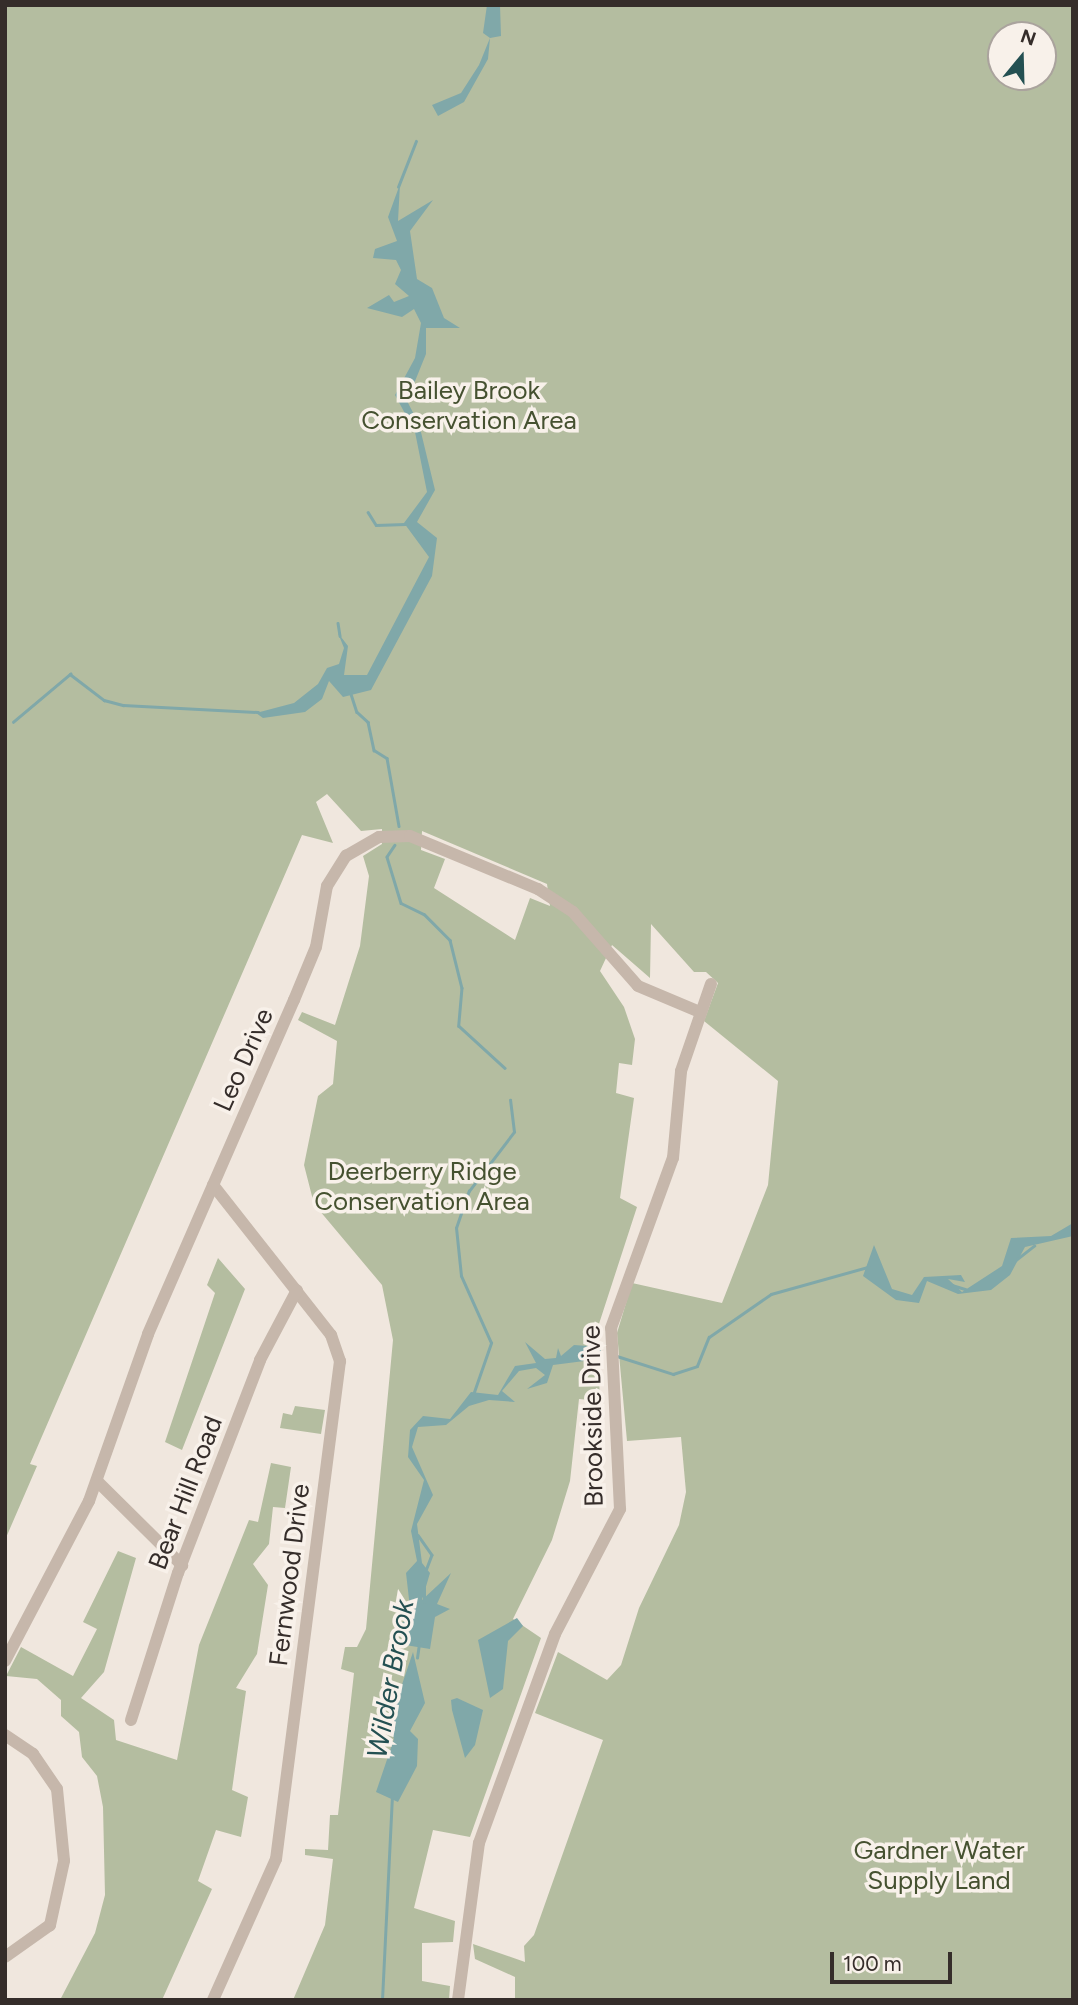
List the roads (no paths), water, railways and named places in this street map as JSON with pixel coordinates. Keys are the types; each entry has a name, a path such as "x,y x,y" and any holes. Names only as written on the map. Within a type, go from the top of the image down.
{"street":[{"name":"Leo Drive","path":"5,1661 97,1481 148,1334 311,960 332,874 372,839 417,837 547,893 573,912 638,986 700,1012"},
{"name":"Brookside Drive","path":"458,2000 479,1843 555,1634 620,1509 611,1345 618,1301 673,1158 680,1079 711,984"},
{"name":"Fernwood Drive","path":"213,1185 334,1339 340,1366 276,1859 213,2000"},
{"name":"Bear Hill Road","path":"131,1720 182,1564 260,1360 297,1290"},
{"path":"97,1481 182,1564"},
{"path":"5,1735 33,1754 57,1789 64,1861 50,1924 5,1957"}],"water":[{"path":"487,5 500,5 501,36 490,38 483,33"},
{"path":"490,38 488,59 464,102 438,116 432,105 461,93 479,65"},
{"path":"400,184 398,221 433,200 410,231 417,279 432,288 444,318 460,328 426,328 426,354 407,401 419,424 435,490 417,522 437,538 432,576 371,690 343,697 329,681 322,699 305,712 263,718 256,713 294,703 318,684 327,668 339,664 344,648 338,633 348,646 344,675 367,675 429,557 404,523 427,492 415,432 395,395 415,358 421,323 414,309 402,317 367,308 389,295 394,302 409,296 395,284 401,270 396,260 373,258 375,249 397,241 388,217"},
{"path":"1073,1223 1073,1236 1025,1247 1010,1275 991,1290 958,1294 927,1281 919,1303 896,1300 863,1276 874,1245 892,1289 912,1295 924,1277 961,1275 965,1282 948,1279 962,1292 1002,1266 1011,1238 1051,1236"},
{"path":"525,1342 545,1359 556,1358 558,1348 561,1356 574,1345 601,1350 600,1359 553,1365 547,1383 527,1389 545,1375 536,1368 519,1371 502,1391 515,1402 489,1400 469,1406 446,1425 418,1427 412,1447 433,1495 417,1524 422,1563 430,1573 422,1600 451,1573 437,1604 450,1609 435,1617 430,1649 405,1645 400,1624 411,1617 406,1573 417,1561 411,1531 424,1480 408,1457 410,1430 423,1416 450,1419 471,1392 498,1395 515,1366 536,1363"},
{"path":"517,1618 523,1626 508,1641 503,1689 490,1698 478,1640"},
{"path":"413,1652 425,1703 410,1731 418,1739 417,1766 398,1802 376,1792 394,1739 389,1723"},
{"path":"457,1698 483,1710 475,1745 465,1758 452,1710 451,1700"}],"waterway":[{"path":"398,187 416,141"},
{"path":"368,512 376,525 405,524"},
{"path":"338,623 340,636"},
{"path":"13,722 70,674 104,700 123,705 258,712"},
{"path":"350,691 357,712 368,722 374,750 387,758 399,826"},
{"path":"395,845 387,857 401,903 424,914 450,940 462,988 459,1026 505,1068"},
{"path":"473,1395 491,1343 461,1276 456,1228 469,1191 514,1132 510,1100"},
{"name":"Wilder Brook","path":"1012,1263 1034,1246"},
{"name":"Wilder Brook","path":"617,1356 673,1374 697,1366 709,1337 771,1294 868,1267"},
{"name":"Wilder Brook","path":"952,1285 965,1289"},
{"path":"418,1535 432,1555 427,1568"},
{"name":"Wilder Brook","path":"424,1588 424,1602"},
{"name":"Wilder Brook","path":"417,1658 419,1643"},
{"name":"Wilder Brook","path":"382,2000 392,1794"}],"park label":[{"name":"Bailey Brook Conservation Area","path":"469,406"},
{"name":"Deerberry Ridge Conservation Area","path":"422,1187"},
{"name":"Gardner Water Supply Land","path":"939,1866"}]}
